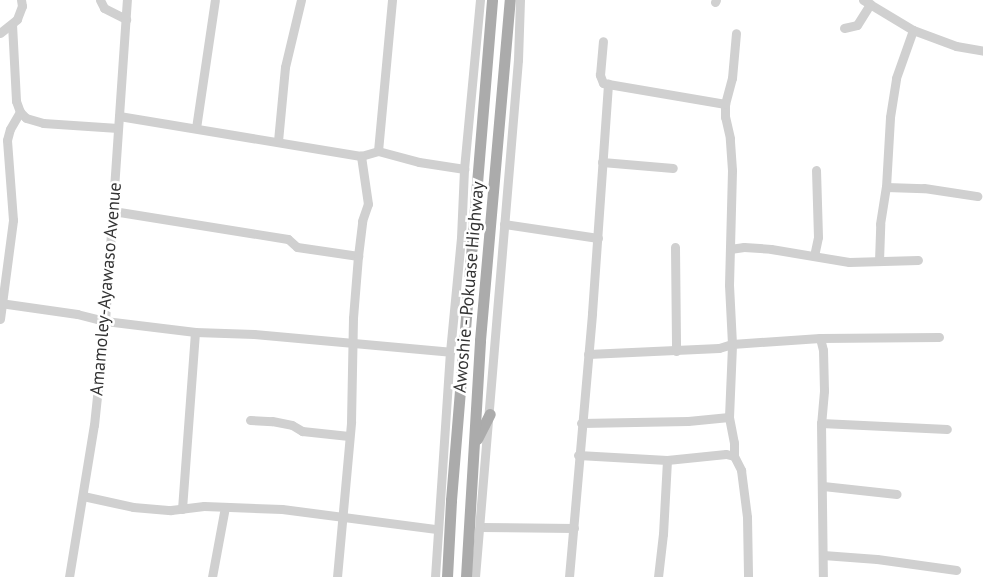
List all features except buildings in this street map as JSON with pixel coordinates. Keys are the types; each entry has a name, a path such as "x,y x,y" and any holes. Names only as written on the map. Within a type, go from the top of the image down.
{"main road":[{"name":"Awoshie - Pokuase Highway","path":"447,577 451,500 492,0"},
{"name":"Awoshie - Pokuase Highway","path":"466,577 480,340 510,0"},
{"path":"475,442 490,414"}],"street":[{"path":"0,33 12,24 21,11 22,0"},
{"path":"100,0 104,8 126,19"},
{"name":"Amamoley-Ayawaso Avenue","path":"69,577 94,425 106,322 127,0"},
{"path":"196,128 215,0"},
{"path":"278,141 285,67 301,0"},
{"path":"378,150 392,0"},
{"path":"435,577 450,352 461,238 464,169 480,0"},
{"path":"475,577 518,60 520,0"},
{"path":"844,28 858,25 866,2 914,30 956,46 983,51"},
{"path":"12,24 16,102 20,112 26,118 44,123 118,128"},
{"path":"879,261 880,224 886,187 890,117 896,78 914,30"},
{"path":"736,33 732,78 725,104 732,170 729,285 732,344 730,417 734,456 741,470 747,517 748,577"},
{"path":"603,41 600,74 603,83 725,104"},
{"path":"569,577 598,238 608,84"},
{"path":"0,319 13,220 7,140 10,129 20,112"},
{"path":"119,116 361,156 378,150 419,162 464,169"},
{"path":"337,577 350,436 358,256 361,228 368,204 361,156"},
{"path":"602,162 673,168"},
{"path":"814,256 818,237 816,170"},
{"path":"886,187 924,188 977,196"},
{"path":"113,211 288,239 297,247 358,256"},
{"path":"504,224 598,238"},
{"path":"675,247 676,351"},
{"path":"730,249 757,248 848,262 918,260"},
{"path":"2,304 77,314 106,322 195,332 254,334 450,352"},
{"path":"182,509 195,332"},
{"path":"588,354 676,351 719,348 732,344 820,338 939,337"},
{"path":"820,338 823,350 824,391 821,423 823,577"},
{"path":"581,423 730,417"},
{"path":"250,420 272,421 292,425 302,431 350,436"},
{"path":"821,423 947,428"},
{"path":"578,455 666,460 726,454 734,456"},
{"path":"658,577 663,534 666,460"},
{"path":"823,486 897,494"},
{"path":"83,496 134,506 171,510 204,506 282,509 342,515 437,529"},
{"path":"212,577 226,507"},
{"path":"480,527 574,528"},
{"path":"823,555 877,559 956,570"}]}
